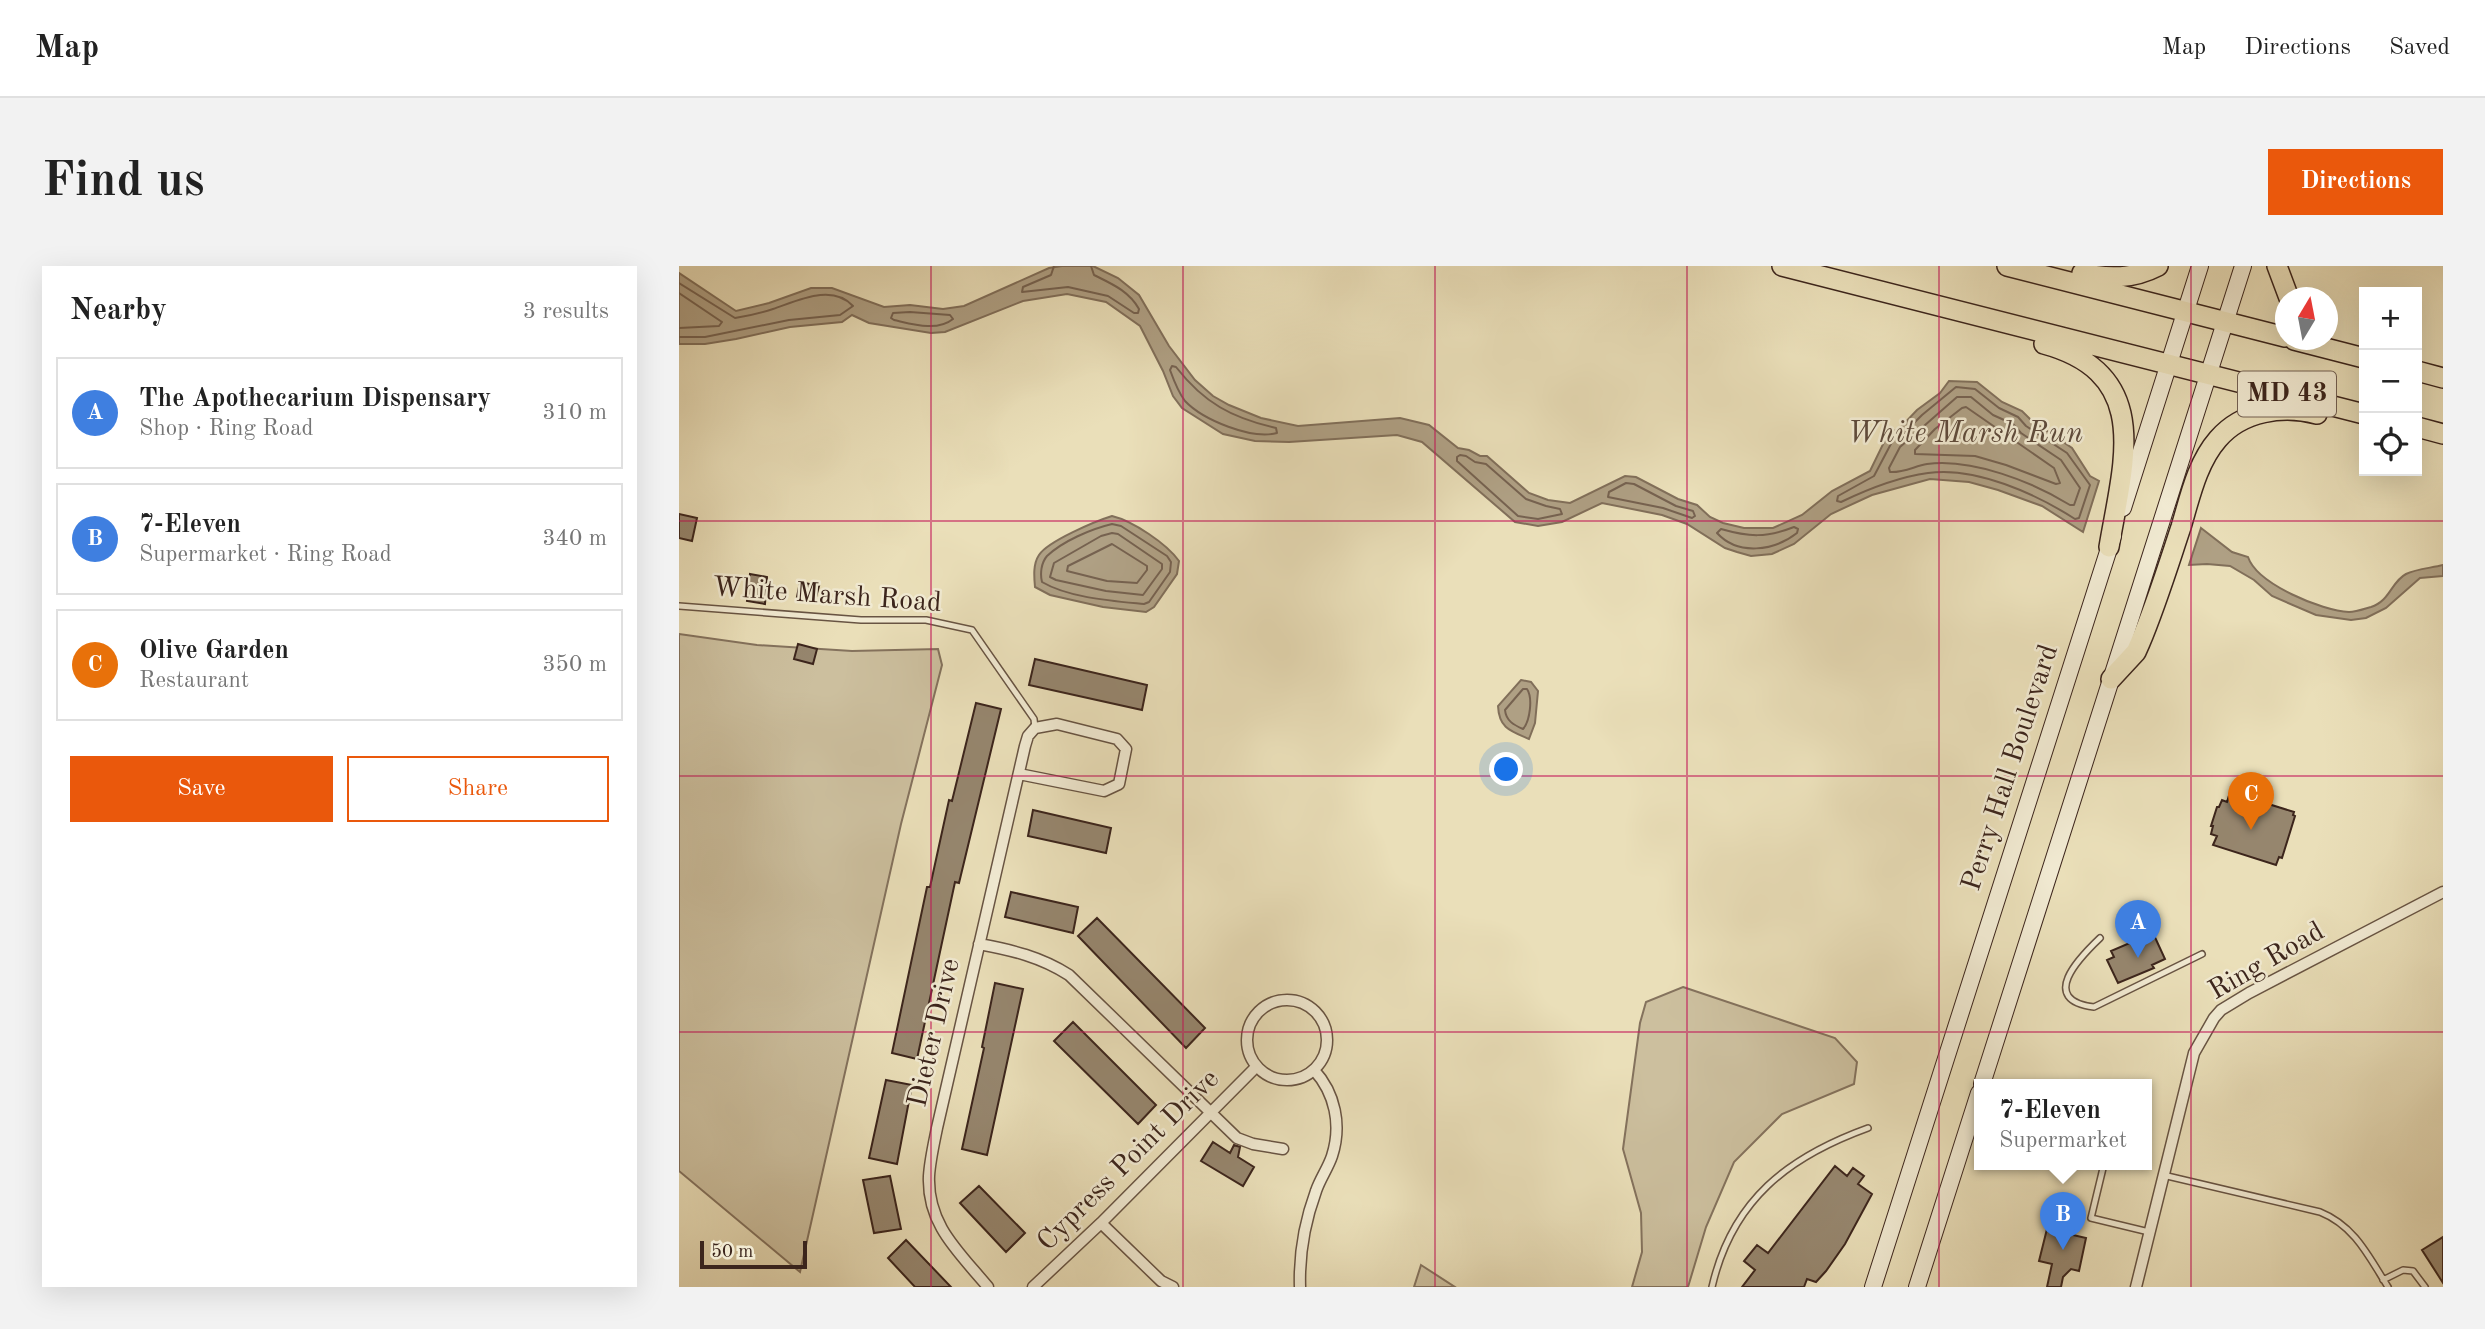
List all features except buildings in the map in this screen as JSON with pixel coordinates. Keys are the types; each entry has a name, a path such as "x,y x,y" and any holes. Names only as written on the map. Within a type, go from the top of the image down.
{"highway":[{"path":"1763,266 1919,312 2054,347 2067,351 2092,366 2113,393 2124,425 2124,452 2109,547"},
{"name":"MD 43","path":"1782,266 2360,413"},
{"name":"MD 43","path":"2007,266 2275,334"},
{"path":"2054,266 2115,278 2138,275 2158,266"},
{"path":"2277,266 2285,287"},
{"path":"2338,338 2359,344"},
{"name":"MD 43","path":"2333,350 2359,357"},
{"path":"2422,363 2440,377"},
{"path":"2422,372 2440,377"},
{"path":"2111,679 2136,652 2199,471 2219,437 2249,418 2279,409 2298,409 2359,425"},
{"path":"2422,428 2443,434"},
{"path":"2422,440 2443,445"}],"main road":[{"name":"Perry Hall Boulevard","path":"1873,1287 2200,266"},
{"path":"1984,1079 2243,266"},
{"path":"1917,1287 1974,1109"}],"street":[{"path":"1019,774 1104,791 1119,784 1126,749 1118,739 1057,724 1035,728"},
{"name":"Dieter Drive","path":"988,1287 941,1230 932,1208 929,1177 937,1128 1019,774 1028,736 1035,728"},
{"name":"Ring Road","path":"2136,1287 2194,1053 2214,1018 2235,1001 2443,892"},
{"path":"979,944 1032,956 1051,963 1069,975 1237,1138 1253,1144 1283,1149"},
{"path":"1288,1000 1303,1003 1313,1009 1327,1032 1327,1046 1314,1070 1303,1077 1290,1080 1277,1079 1256,1067 1246,1041 1248,1028 1263,1007 1288,1000"},
{"name":"Cypress Point Drive","path":"1033,1287 1101,1223 1256,1067"},
{"path":"1300,1287 1303,1239 1316,1191 1332,1155 1338,1125 1325,1083 1314,1070"},
{"path":"1101,1223 1161,1281 1174,1287"}],"lane":[{"name":"White Marsh Road","path":"679,606 861,620 926,620 972,630 1034,719 1035,728"},
{"path":"2100,938 2084,953 2064,985 2067,993 2085,1006 2094,1007 2202,954"},
{"path":"1712,1287 1728,1241 1753,1201 1770,1183 1809,1153 1868,1128"},
{"path":"2103,1170 2091,1218 2149,1232"},
{"path":"2163,1175 2332,1217 2356,1237 2388,1287"},
{"path":"2383,1280 2403,1270 2413,1271 2425,1287"}],"shaded area":[{"path":"679,634 757,645 852,651 938,649 942,665 901,824 800,1272 679,1171"},
{"path":"1683,987 1835,1038 1857,1062 1854,1084 1782,1114 1734,1162 1706,1227 1688,1287 1632,1287 1642,1252 1641,1213 1623,1149 1640,1023 1646,1002"},
{"path":"1421,1265 1455,1287 1414,1287"}],"water":[{"name":"White Marsh Run","path":"1093,266 1118,278 1139,295 1169,346 1195,380 1213,396 1229,405 1261,418 1298,426 1400,418 1429,425 1458,448 1487,456 1529,493 1548,500 1570,503 1625,476 1636,477 1678,499 1697,505 1710,517 1723,523 1744,528 1773,528 1802,515 1832,491 1870,471 1888,434 1900,428 1917,410 1940,393 1949,381 1977,382 2002,402 2022,411 2072,448 2090,476 2099,481 2083,532 2042,506 1998,490 1969,482 1930,479 1872,495 1831,514 1794,544 1772,554 1751,556 1725,548 1687,524 1662,515 1602,503 1562,522 1538,526 1515,522 1422,442 1397,435 1289,442 1255,441 1223,434 1182,408 1173,396 1140,326 1106,302 1067,294 1023,301 945,332 931,333 869,323 852,315 842,322 790,327 705,344 679,344 679,273 736,311 811,288 832,288 884,307 910,305 943,309 964,306 1049,268"},
{"path":"1112,516 1149,534 1179,561 1177,574 1154,607 1146,612 1103,607 1050,595 1035,587 1036,562 1044,550 1073,532"},
{"path":"2201,528 2232,552 2248,557 2264,577 2277,586 2323,607 2337,610 2354,612 2377,604 2401,577 2410,572 2443,565 2443,576 2420,578 2386,608 2366,618 2351,620 2316,615 2272,596 2254,580 2230,566 2189,565"},
{"path":"1521,680 1531,682 1538,691 1535,723 1529,739 1516,734 1503,724 1498,706"}],"place":[{"name":"Olive Garden","path":"2251,830"},
{"name":"The Apothecarium Dispensary","path":"2138,958"},
{"name":"7-Eleven","path":"2063,1250"}]}
